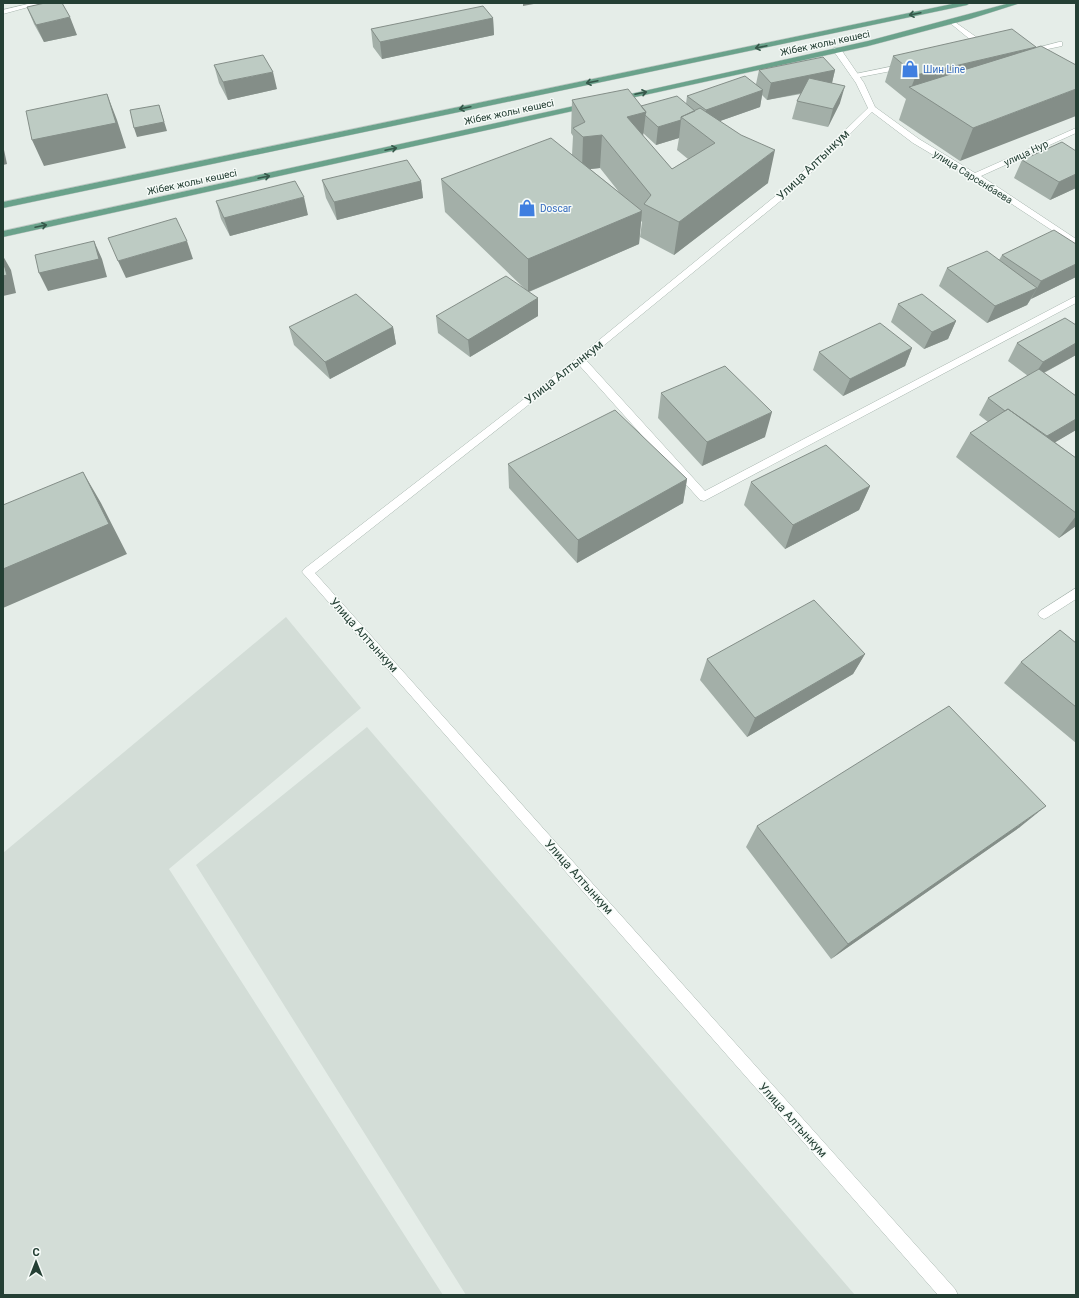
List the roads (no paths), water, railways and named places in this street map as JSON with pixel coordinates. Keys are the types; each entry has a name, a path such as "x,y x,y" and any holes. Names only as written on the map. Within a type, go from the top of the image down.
{"main road":[{"name":"Жібек жолы көшесі","path":"3,205 967,3"},
{"name":"Жібек жолы көшесі","path":"3,234 836,50 952,22 1017,3"}],"street":[{"path":"3,12 40,3"},
{"path":"952,22 986,50"},
{"path":"1021,53 1059,44"},
{"path":"836,50 855,76 872,108"},
{"path":"855,76 910,65"},
{"name":"улица Сарсенбаева","path":"872,108 916,141 975,176 1076,243"},
{"name":"Улица Алтынкум","path":"872,108 792,187 580,360 308,572 949,1295"},
{"name":"улица Нур","path":"975,176 1076,130"},
{"path":"580,360 704,498 1076,299"},
{"path":"1044,614 1076,593"}],"place":[{"name":"Шин Line","path":"910,69"},
{"name":"Doscar","path":"527,208"}]}
